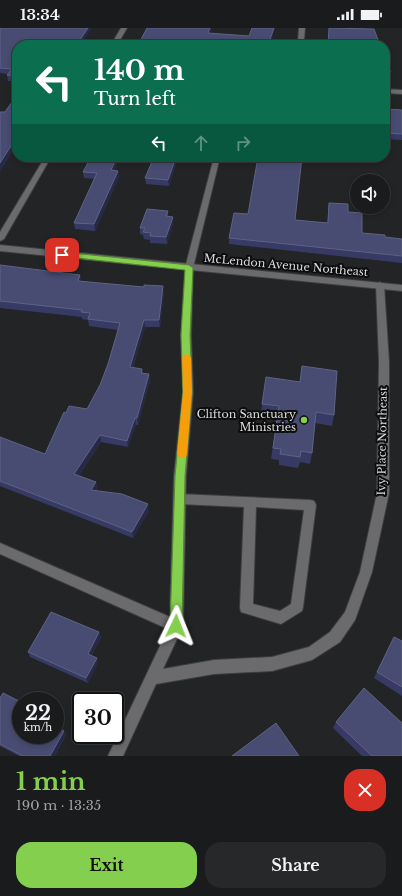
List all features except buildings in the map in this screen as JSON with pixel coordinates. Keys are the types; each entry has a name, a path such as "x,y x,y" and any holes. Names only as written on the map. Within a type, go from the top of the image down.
{"street":[{"path":"117,40 124,28"},
{"path":"301,40 302,28"},
{"path":"390,91 402,92"},
{"path":"0,239 45,162"},
{"path":"115,756 176,626 180,499 188,392 186,335 189,268 216,162"},
{"name":"McLendon Avenue Northeast","path":"0,248 402,288"},
{"name":"Ivy Place Northeast","path":"151,678 214,667 272,664 312,653 335,637 350,616 366,572 382,493 384,362 380,285"},
{"path":"180,499 250,502 310,505 297,607 282,618 246,608 250,502"},
{"path":"0,548 176,626"}],"slow traffic":[{"path":"182,454 188,392 186,357"}],"place":[{"name":"Clifton Sanctuary Ministries","path":"304,420"}],"route":[{"path":"62,255 189,268 186,335 188,392 180,476 176,626"}]}
